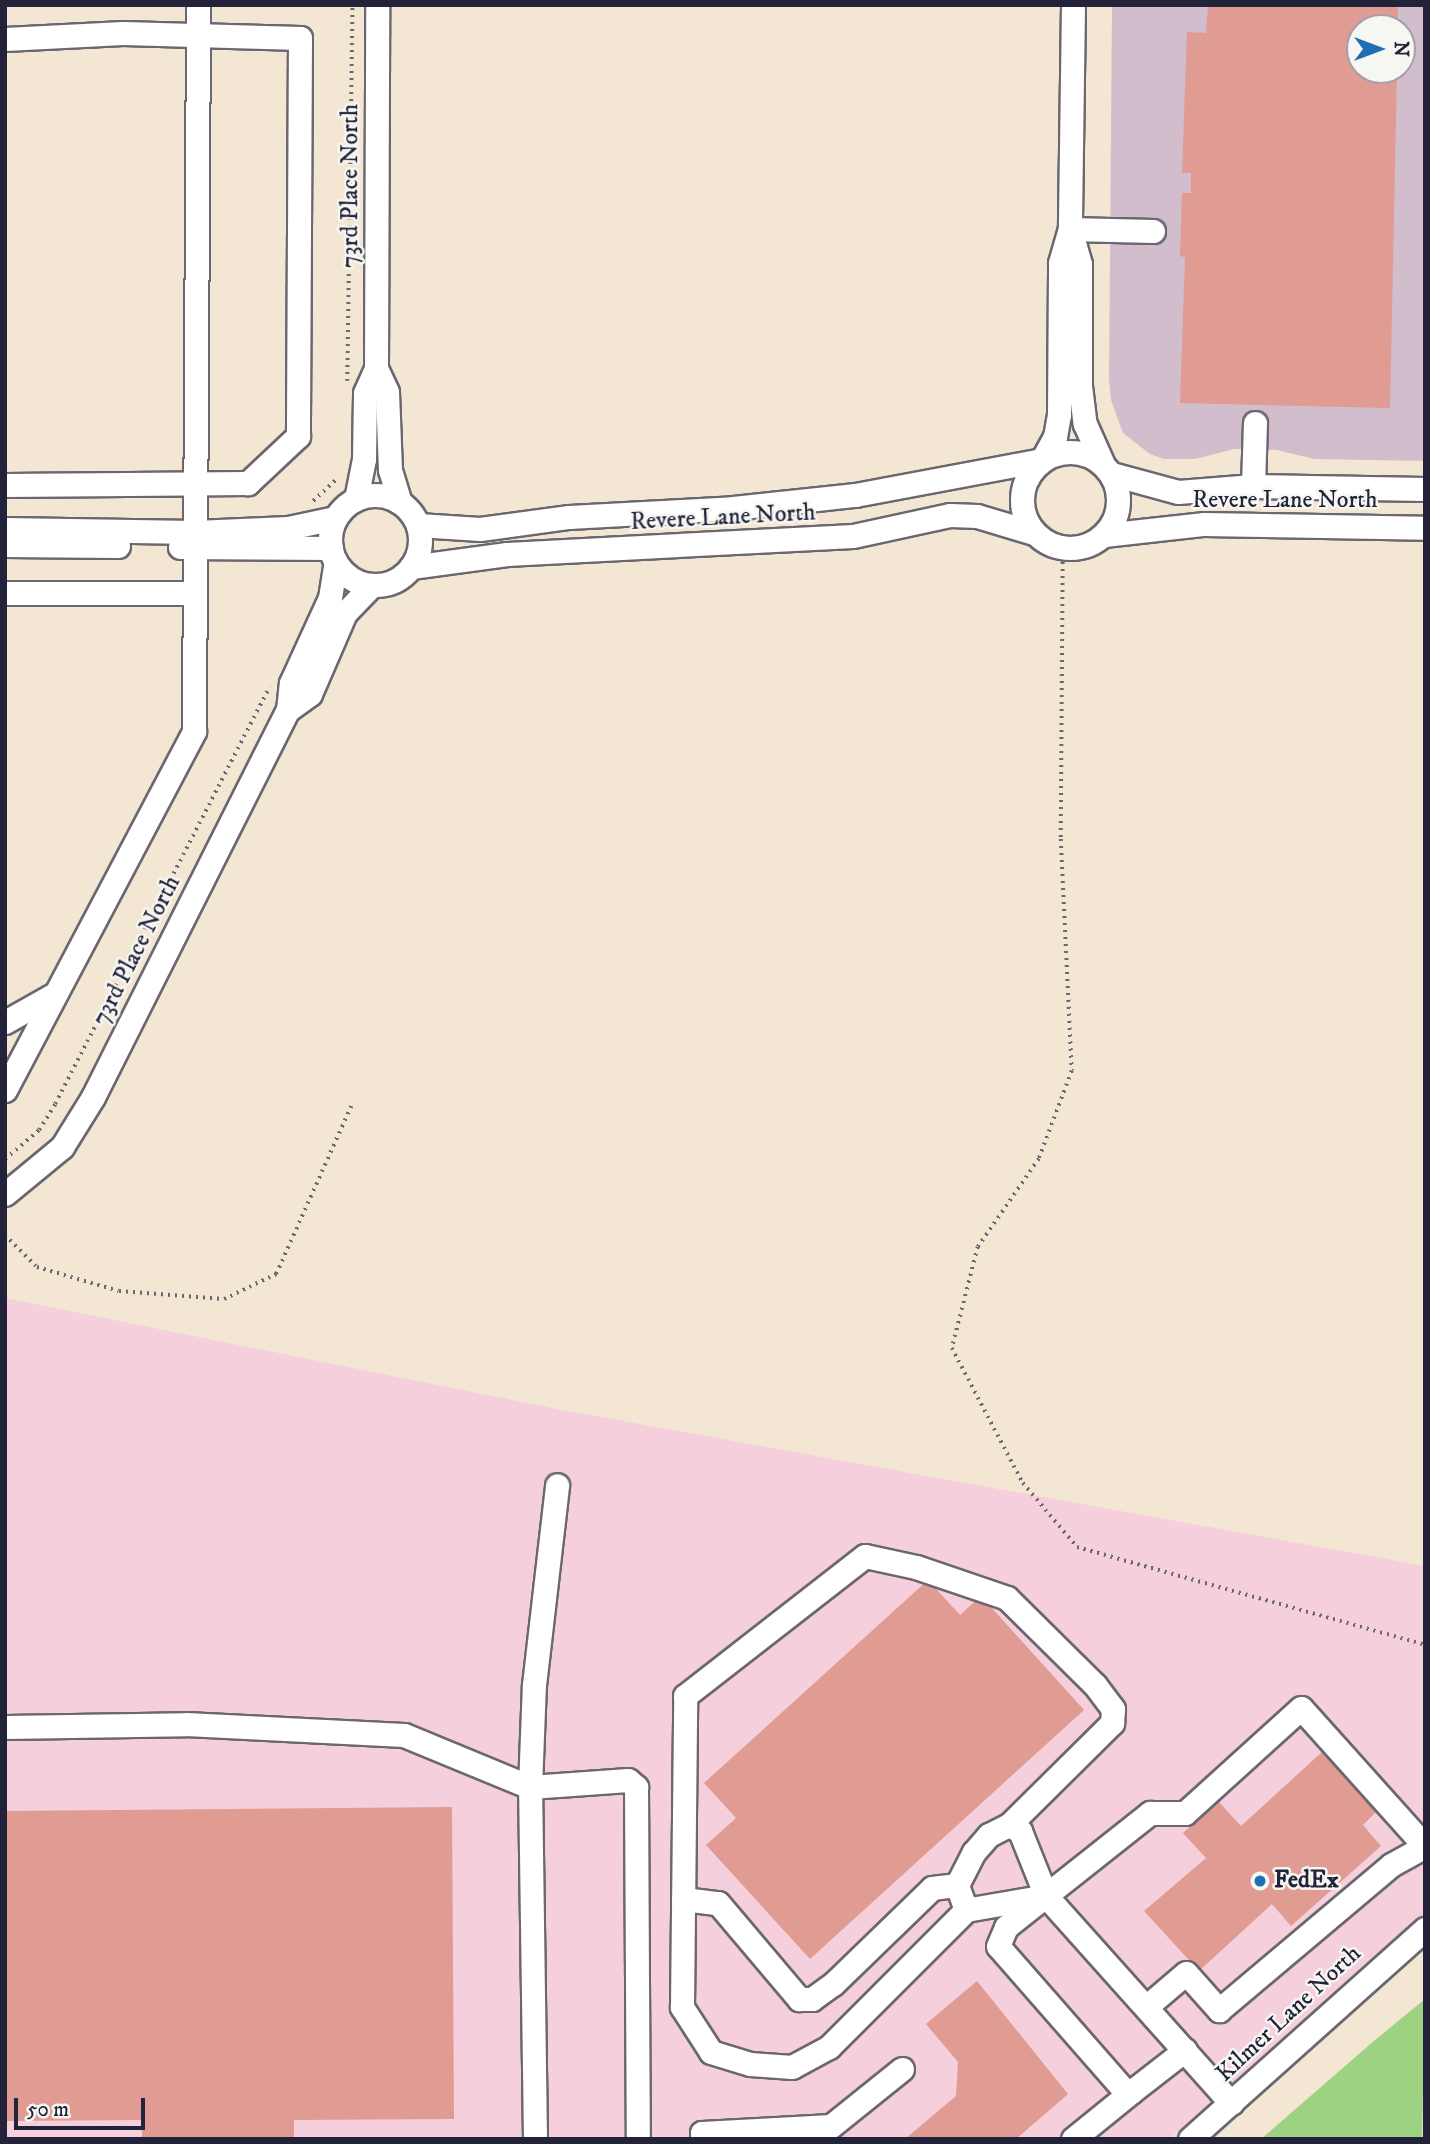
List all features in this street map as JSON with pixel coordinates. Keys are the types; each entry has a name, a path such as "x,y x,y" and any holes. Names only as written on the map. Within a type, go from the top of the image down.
{"street":[{"path":"5,1090 194,731 198,5"},
{"name":"73rd Place North","path":"356,499 364,459 365,393 376,368 377,5"},
{"path":"1070,229 1080,264 1084,411 1107,468 1118,505 1104,535 1078,548 1063,548 1034,533 1021,503 1023,486 1055,437 1059,415 1060,263 1070,229 1073,5"},
{"path":"5,39 198,33 300,38 298,436 248,484 195,487 5,485"},
{"path":"1070,229 1153,231"},
{"name":"73rd Place North","path":"376,368 387,392 390,470 400,502"},
{"path":"1253,486 1255,423"},
{"path":"1042,460 1073,451 1107,468"},
{"name":"Revere Lane North","path":"418,525 480,529 569,517 733,508 855,495 1042,460"},
{"name":"Revere Lane North","path":"1107,468 1178,492 1253,486 1425,489"},
{"path":"5,545 195,539 335,519 356,499 386,496 400,502 418,525 418,555 411,567 394,580 372,585 345,574 333,555 335,519"},
{"name":"Revere Lane North","path":"411,567 507,554 853,537 950,515 977,516 1034,533"},
{"name":"Revere Lane North","path":"1104,535 1203,524 1425,528"},
{"path":"5,529 195,539 333,555"},
{"name":"73rd Place North","path":"5,1194 62,1147 93,1097 288,710 291,683 330,598 333,555"},
{"name":"73rd Place North","path":"288,710 310,694 345,613 372,585"},
{"path":"5,593 195,593"},
{"path":"5,1022 53,995"},
{"path":"535,2139 530,1787 534,1685 557,1485"},
{"path":"966,1910 957,1885 974,1853 989,1835 1009,1825 1112,1723 1113,1709 1095,1685 1007,1598 916,1567 865,1556 685,1696 682,2007 711,2052 750,2064 792,2067 829,2047 966,1910 1046,1896"},
{"path":"1131,2092 1124,2090 998,1946 1006,1927 1150,1813 1185,1813 1301,1708 1424,1845 1391,1865 1219,2010 1186,1973 1146,2007"},
{"path":"5,1727 186,1724 404,1735 530,1787 628,1780 636,1787 638,2139"},
{"path":"1009,1825 1020,1831 1046,1896 1231,2103"},
{"path":"683,1899 718,1903 799,1999 812,1999 833,1984 932,1888 957,1885"},
{"name":"Kilmer Lane North","path":"1190,2139 1425,1930"},
{"path":"1073,2139 1185,2050"},
{"path":"702,2139 702,2133 831,2126 902,2069"}],"path":[{"path":"347,396 352,5"},
{"path":"307,524 302,506 328,492 340,474"},
{"path":"1063,548 1061,852 1072,1071 1039,1159 978,1247 953,1348 1023,1483 1077,1546 1425,1645"},
{"path":"5,1159 40,1130 55,1104 276,675"},
{"path":"5,1235 37,1267 119,1291 225,1299 276,1274 351,1106"}],"shaded area":[{"path":"1112,5 1425,5 1425,461 1314,459 1277,450 1234,449 1195,459 1164,459 1150,454 1123,433 1111,400"},
{"path":"5,1298 562,1410 1425,1566 1425,1915 1358,1970 1170,2139 5,2139"}],"green space":[{"path":"1425,1999 1422,2139 1261,2139 1375,2040"}],"building":[{"path":"1208,5 1398,5 1398,14 1346,14 1346,84 1397,84 1390,408 1180,403 1185,257 1180,256 1182,193 1191,193 1191,173 1182,173 1187,32 1206,33"},
{"path":"928,1580 960,1615 981,1596 1084,1710 810,1959 706,1845 736,1818 704,1783"},
{"name":"FedEx","path":"1323,1751 1377,1811 1363,1825 1381,1846 1291,1926 1272,1904 1199,1971 1144,1911 1206,1858 1183,1833 1218,1801 1241,1826"},
{"path":"452,1807 454,2119 294,2120 294,2139 142,2139 142,2120 5,2121 5,1811"},
{"path":"977,1981 1068,2094 1016,2139 905,2139 956,2096 958,2062 926,2024"}],"place":[{"name":"FedEx","path":"1260,1881"}]}
